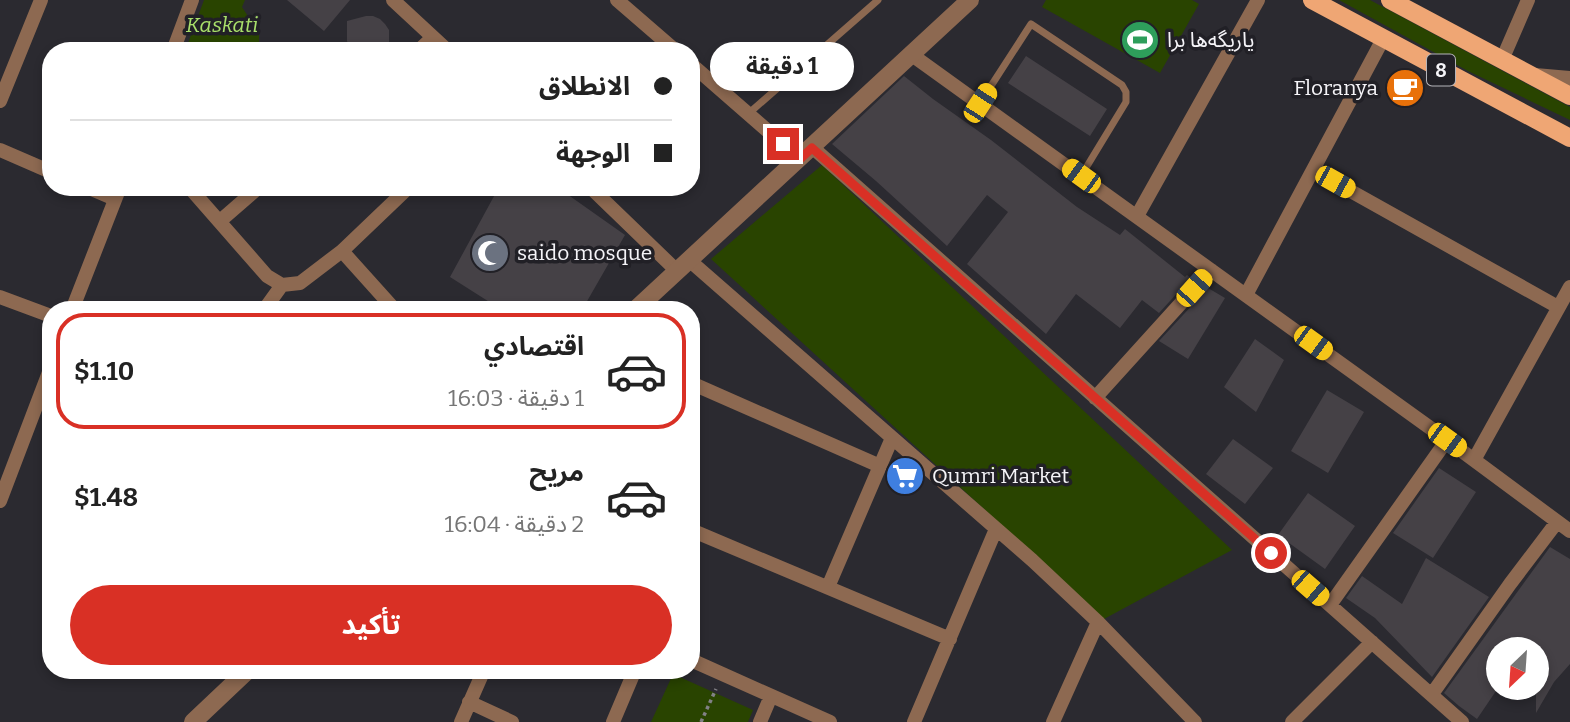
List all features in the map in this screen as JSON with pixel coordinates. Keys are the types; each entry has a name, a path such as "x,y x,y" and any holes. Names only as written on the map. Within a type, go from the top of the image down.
{"main road":[{"name":"8","path":"1312,0 1570,138"},
{"name":"8","path":"1390,0 1570,96"}],"street":[{"path":"0,101 41,0"},
{"path":"176,42 192,0"},
{"path":"393,0 438,42"},
{"path":"617,0 666,42"},
{"path":"645,301 971,0"},
{"path":"1137,216 1258,0"},
{"path":"1502,61 1528,0"},
{"path":"428,42 433,37"},
{"path":"1246,295 1383,39"},
{"path":"912,55 1570,531"},
{"path":"700,72 748,114 806,153 1095,398 1462,722"},
{"path":"1533,77 1570,80"},
{"path":"0,150 42,168"},
{"path":"1313,170 1558,307"},
{"path":"75,301 116,196"},
{"path":"196,196 267,276 282,285 300,283 342,251 400,196"},
{"path":"220,221 249,196"},
{"path":"601,196 892,438 996,529 1098,622 1195,722"},
{"path":"342,251 387,301"},
{"path":"1095,398 1210,270"},
{"path":"270,301 282,285"},
{"path":"1474,460 1570,287"},
{"path":"0,297 42,313"},
{"path":"700,387 880,466"},
{"path":"0,501 42,391"},
{"path":"828,587 892,438"},
{"path":"1330,605 1447,440"},
{"path":"1432,694 1557,522"},
{"path":"914,722 996,529"},
{"path":"700,534 950,639"},
{"path":"1053,722 1098,622"},
{"path":"1292,722 1372,642"},
{"path":"700,664 830,722"},
{"path":"192,722 238,679"},
{"path":"461,722 480,679"},
{"path":"613,722 631,679"},
{"path":"760,722 771,696"},
{"path":"469,702 512,722"}],"lane":[{"path":"748,114 878,0"},
{"path":"980,103 1031,24 1122,85 1126,92 1126,102 1081,176"}],"path":[{"path":"702,722 722,674"}],"green space":[{"name":"Kaskati","path":"204,0 245,0 242,7 259,33 259,42 188,42"},
{"name":"یاریگەها برا","path":"1046,0 1192,0 1199,4 1160,73 1042,7"},
{"path":"1339,0 1370,0 1570,107 1570,120 1468,71"},
{"path":"822,165 1232,550 1104,619 711,259"},
{"path":"671,679 684,679 753,710 748,722 651,722"}],"building":[{"path":"287,0 350,0 324,31"},
{"path":"366,16 380,19 389,30 389,42 347,42 347,21"},
{"path":"1026,56 1107,109 1090,136 1008,83"},
{"path":"904,76 1077,207 1120,235 1125,229 1185,277 1187,275 1191,278 1159,313 1142,300 1120,328 1076,294 1046,334 967,264 1008,212 987,195 947,246 832,144"},
{"path":"494,196 570,196 625,235 587,301 488,301 450,277"},
{"path":"1208,288 1225,298 1188,359 1159,341"},
{"path":"1255,339 1284,360 1256,412 1224,387"},
{"path":"1327,390 1364,412 1328,473 1291,451"},
{"path":"1233,439 1273,468 1245,504 1206,474"},
{"path":"1439,468 1476,492 1433,558 1393,533"},
{"path":"1308,493 1355,526 1325,569 1278,535"},
{"path":"1550,547 1570,559 1570,664 1549,691 1549,637 1486,637 1486,700 1490,700 1477,719 1444,693"},
{"path":"1426,558 1489,597 1432,677 1375,618 1346,598 1362,576 1402,604"},
{"path":"1536,700 1544,700 1536,713"}],"place":[{"name":"یاریگەها برا","path":"1140,40"},
{"name":"Floranya","path":"1405,88"},
{"name":"saido mosque","path":"490,253"},
{"name":"Qumri Market","path":"905,476"}],"route":[{"path":"783,144 800,159 812,148 1271,553"}]}
